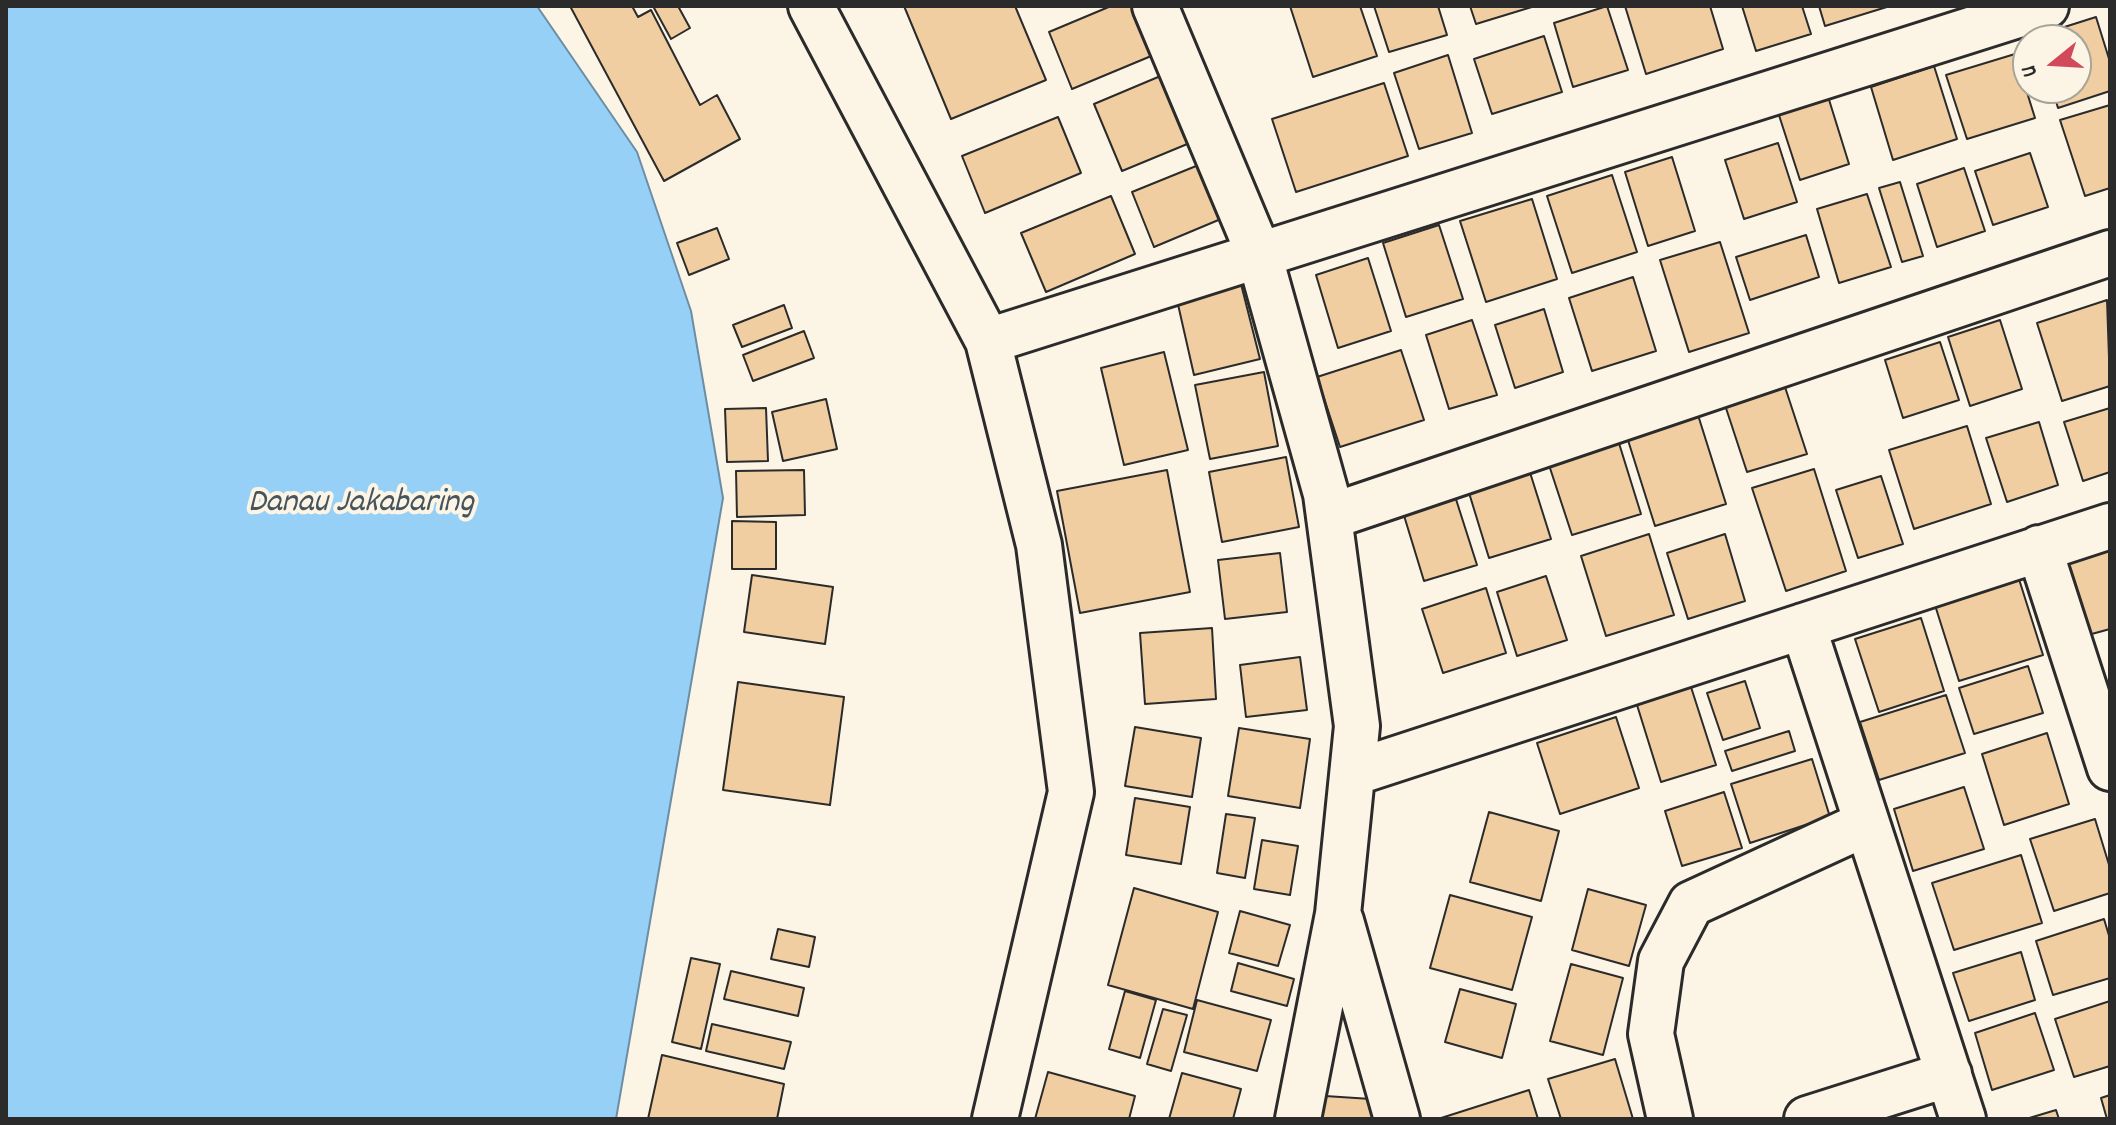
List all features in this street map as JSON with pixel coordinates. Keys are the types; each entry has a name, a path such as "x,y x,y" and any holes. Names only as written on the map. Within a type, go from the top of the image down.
{"street":[{"path":"811,6 988,341 1039,545 1071,792 995,1119"},
{"path":"988,341 2046,6"},
{"path":"1165,8 1259,254 1329,517 1357,726 1338,914 1298,1119"},
{"path":"1329,517 2110,253"},
{"path":"1353,773 2110,526"},
{"path":"2039,548 2110,768"},
{"path":"1803,626 1963,1119"},
{"path":"1670,1119 1651,1034 1661,961 1691,904 1867,823"},
{"path":"1338,914 1397,1119"},
{"path":"1807,1119 1949,1074"}],"water":[{"name":"Danau Jakabaring","path":"6,6 537,6 637,152 691,311 723,498 616,1119 6,1119"}],"building":[{"path":"570,6 632,6 638,17 651,10 700,105 717,95 740,139 664,181"},
{"path":"653,6 678,6 690,28 671,39"},
{"path":"904,6 1015,6 1046,80 951,119"},
{"path":"1111,6 1136,6 1156,54 1072,89 1049,32"},
{"path":"1290,6 1360,6 1377,56 1313,77"},
{"path":"1374,6 1438,6 1447,35 1389,52"},
{"path":"1470,6 1535,6 1476,24"},
{"path":"1607,6 1628,70 1573,87 1554,23"},
{"path":"1625,6 1710,6 1723,49 1646,74"},
{"path":"1742,6 1802,6 1811,34 1756,51"},
{"path":"1819,6 1890,6 1825,26"},
{"path":"2096,17 2110,62 2110,91 2092,97 2092,24 2074,24"},
{"path":"1544,36 1562,92 1492,114 1474,59"},
{"path":"1448,55 1472,133 1419,149 1394,73"},
{"path":"2012,55 2012,104 2031,104 2035,118 1967,139 1946,75"},
{"path":"1934,66 1957,139 1893,160 1871,87"},
{"path":"1170,72 1197,140 1122,171 1094,104"},
{"path":"1384,83 1408,156 1296,192 1272,119"},
{"path":"1826,90 1849,164 1800,180 1776,106"},
{"path":"2110,105 2110,188 2085,196 2060,120"},
{"path":"1058,117 1081,173 985,213 962,156"},
{"path":"1778,143 1797,202 1744,219 1725,160"},
{"path":"2030,153 2048,207 1993,225 1975,171"},
{"path":"1672,157 1695,231 1648,246 1625,172"},
{"path":"1206,162 1228,216 1154,247 1132,192"},
{"path":"1964,168 1985,231 1937,247 1917,184"},
{"path":"1612,175 1637,252 1572,273 1547,196"},
{"path":"1900,182 1923,256 1902,262 1879,188"},
{"path":"1867,194 1891,267 1839,283 1817,209"},
{"path":"1111,196 1135,254 1046,292 1021,233"},
{"path":"1532,199 1557,279 1486,302 1460,221"},
{"path":"1439,225 1463,299 1406,317 1383,243"},
{"path":"717,228 729,259 689,275 677,243"},
{"path":"1806,235 1819,277 1750,300 1736,257"},
{"path":"1720,242 1749,333 1689,352 1660,260"},
{"path":"1368,258 1391,331 1338,348 1316,275"},
{"path":"1633,277 1656,351 1592,371 1569,298"},
{"path":"1241,284 1260,359 1194,375 1177,300"},
{"path":"2107,300 2110,386 2062,401 2037,323"},
{"path":"784,305 792,328 742,347 733,325"},
{"path":"1544,309 1563,372 1515,388 1495,325"},
{"path":"1472,320 1497,395 1449,409 1426,335"},
{"path":"2000,320 2022,389 1970,406 1948,337"},
{"path":"804,331 814,358 753,381 743,355"},
{"path":"1940,342 1959,400 1903,418 1885,360"},
{"path":"1401,350 1424,420 1340,447 1317,377"},
{"path":"1164,352 1188,450 1124,465 1101,368"},
{"path":"1264,372 1278,446 1210,459 1195,385"},
{"path":"1784,384 1807,454 1747,472 1724,402"},
{"path":"826,399 837,449 783,461 772,412"},
{"path":"766,408 768,461 727,462 725,409"},
{"path":"2110,408 2110,472 2083,481 2064,422"},
{"path":"1698,415 1726,504 1655,526 1627,437"},
{"path":"2039,422 2058,485 2007,502 1986,438"},
{"path":"1967,426 1991,504 1914,529 1889,450"},
{"path":"1618,440 1641,514 1572,535 1548,462"},
{"path":"1286,457 1299,527 1222,542 1209,472"},
{"path":"1527,463 1551,539 1489,558 1466,483"},
{"path":"1814,469 1846,571 1786,591 1752,488"},
{"path":"804,470 805,515 737,517 736,471"},
{"path":"1167,470 1190,592 1080,613 1057,491"},
{"path":"1881,476 1903,544 1858,558 1836,490"},
{"path":"1454,493 1477,565 1424,581 1402,509"},
{"path":"732,521 776,522 776,569 732,569"},
{"path":"1649,534 1674,615 1606,636 1581,556"},
{"path":"1725,534 1745,601 1688,619 1667,553"},
{"path":"2110,536 2110,629 2088,635 2062,551"},
{"path":"1280,553 1287,612 1225,619 1218,560"},
{"path":"752,575 833,587 825,644 744,632"},
{"path":"1546,576 1567,640 1517,656 1497,592"},
{"path":"2018,576 2043,655 1959,681 1934,602"},
{"path":"1486,588 1506,653 1443,673 1422,609"},
{"path":"1921,618 1944,691 1879,712 1855,639"},
{"path":"1212,628 1216,699 1145,704 1140,633"},
{"path":"1300,657 1307,710 1246,717 1240,665"},
{"path":"2028,666 2043,713 1974,734 1959,688"},
{"path":"1745,681 1760,728 1723,740 1707,693"},
{"path":"738,682 844,697 830,805 723,790"},
{"path":"1691,687 1716,765 1661,782 1637,705"},
{"path":"1946,695 1965,753 1879,780 1860,722"},
{"path":"1616,717 1639,788 1560,814 1537,743"},
{"path":"1135,727 1201,738 1192,797 1125,786"},
{"path":"1239,728 1310,739 1300,808 1228,796"},
{"path":"1789,731 1795,751 1732,771 1725,751"},
{"path":"2047,733 2069,804 2004,825 1982,754"},
{"path":"1812,759 1830,817 1750,843 1731,784"},
{"path":"1964,787 1984,849 1913,871 1894,809"},
{"path":"1724,792 1742,848 1682,866 1665,811"},
{"path":"1135,798 1190,807 1181,864 1126,855"},
{"path":"1489,812 1559,831 1541,901 1470,882"},
{"path":"1226,814 1255,818 1245,878 1217,873"},
{"path":"2095,819 2110,868 2110,893 2054,911 2030,839"},
{"path":"1262,840 1298,846 1290,895 1254,889"},
{"path":"2021,855 2042,923 1954,950 1932,883"},
{"path":"1134,888 1218,912 1193,1009 1108,985"},
{"path":"1588,889 1646,905 1629,966 1572,950"},
{"path":"1450,895 1532,917 1512,990 1430,968"},
{"path":"1240,911 1290,925 1278,966 1229,953"},
{"path":"2104,919 2110,939 2110,978 2053,995 2036,941"},
{"path":"778,929 815,937 809,967 771,959"},
{"path":"2021,952 2035,1000 1969,1021 1953,973"},
{"path":"691,958 720,964 701,1049 672,1042"},
{"path":"1238,963 1294,979 1287,1006 1231,991"},
{"path":"1571,964 1623,978 1603,1055 1550,1041"},
{"path":"731,971 804,988 798,1016 724,999"},
{"path":"1460,989 1516,1004 1502,1058 1445,1042"},
{"path":"1125,991 1156,1000 1140,1058 1109,1049"},
{"path":"1197,1000 1271,1020 1257,1071 1184,1052"},
{"path":"2110,1001 2110,1066 2074,1077 2055,1019"},
{"path":"1163,1009 1187,1015 1171,1071 1147,1064"},
{"path":"2035,1013 2054,1070 1992,1090 1975,1033"},
{"path":"712,1024 791,1042 784,1069 706,1051"},
{"path":"662,1055 784,1084 777,1119 648,1119"},
{"path":"1615,1059 1633,1119 1561,1119 1548,1079"},
{"path":"1048,1072 1135,1096 1129,1119 1035,1119"},
{"path":"1182,1073 1241,1089 1233,1119 1169,1119"},
{"path":"1529,1090 1538,1119 1438,1119"},
{"path":"1310,1095 1386,1100 1385,1119 1309,1119"},
{"path":"2110,1095 2110,1119 2107,1119 2101,1098"},
{"path":"2056,1110 2059,1119 2026,1119"}]}
